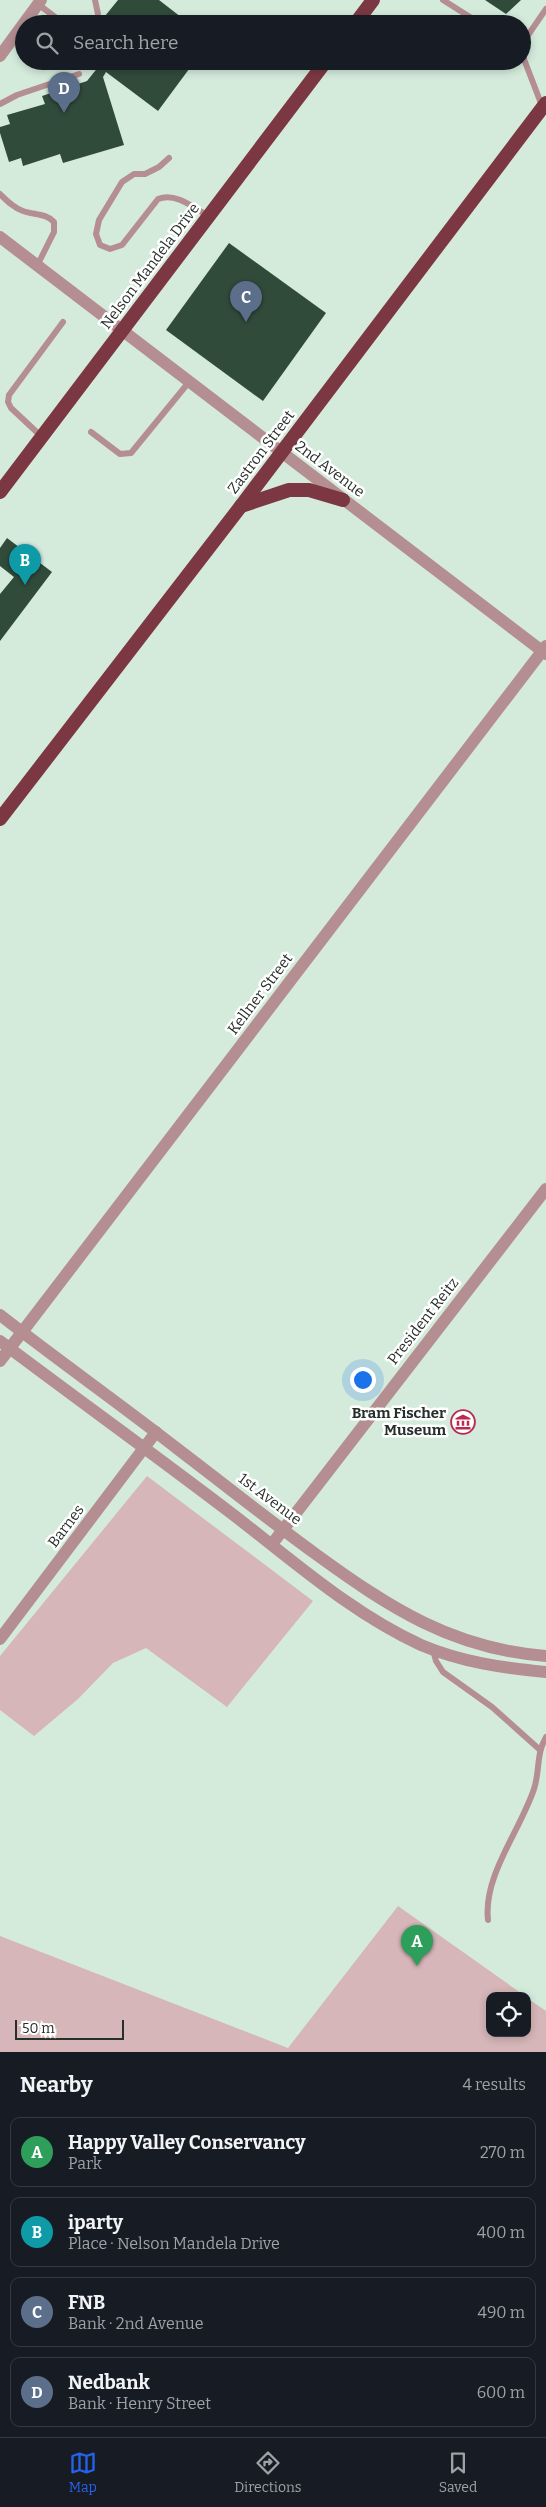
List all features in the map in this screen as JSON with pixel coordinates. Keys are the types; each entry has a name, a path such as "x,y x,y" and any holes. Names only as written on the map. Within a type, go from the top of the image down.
{"highway":[{"path":"361,15 372,0"},
{"name":"Nelson Mandela Drive","path":"0,492 319,70"},
{"name":"Zastron Street","path":"0,819 241,506 544,105"},
{"path":"241,506 289,490 310,490 343,500"}],"street":[{"path":"30,15 39,2"},
{"path":"0,56 15,35"},
{"name":"2nd Avenue","path":"0,237 343,500 545,650"},
{"name":"Kellner Street","path":"0,1361 5,1345 22,1332 545,650"},
{"name":"President Reitz","path":"272,1544 546,1189"},
{"name":"1st Avenue","path":"0,1316 156,1432 282,1530 372,1594 410,1617 456,1636 492,1647 546,1656"},
{"path":"5,1345 146,1448 369,1616 427,1647 466,1661 509,1669 546,1672"},
{"name":"Barnes","path":"0,1639 146,1448 156,1432"},
{"path":"427,1647 431,1626"}],"lane":[{"path":"95,0 98,15"},
{"path":"443,0 467,15"},
{"path":"39,2 54,15"},
{"path":"531,31 546,9"},
{"path":"529,70 544,105"},
{"path":"0,104 17,95 79,74"},
{"path":"169,158 145,174 134,174 122,182 99,220 96,234 100,245 110,249 122,245 158,199 167,195 208,216"},
{"path":"0,194 12,205 24,212 50,217 54,222 54,232 37,266"},
{"path":"42,437 11,408 8,402 9,396 62,322"},
{"path":"91,432 120,454 132,453 189,382"},
{"path":"427,1647 442,1672 492,1707 539,1748"},
{"path":"488,1920 486,1904 491,1886 526,1812 535,1786 539,1748 546,1737"}],"shaded area":[{"path":"147,1476 313,1601 227,1707 146,1648 113,1663 78,1699 34,1736 0,1710 0,1656"},
{"path":"398,1906 519,1992 486,1992 486,2037 531,2037 531,2001 546,2011 546,2052 0,2052 0,1936 288,2048"}],"building":[{"path":"118,0 159,0 178,15 106,15"},
{"path":"485,0 521,0 506,14"},
{"path":"96,70 188,70 158,111 106,72 103,77 124,145 63,163 60,154 23,166 21,158 9,162 0,133 0,127 10,124 7,115 45,104 42,96 87,81"},
{"path":"229,243 326,313 263,401 166,330"},
{"path":"7,538 52,572 0,641 0,594 14,577 0,566 0,548"}],"place":[{"name":"Nedbank","path":"64,113"},
{"name":"FNB","path":"246,322"},
{"name":"iparty","path":"25,585"},
{"name":"Bram Fischer Museum","path":"463,1422"},
{"name":"Happy Valley Conservancy","path":"417,1966"}]}
